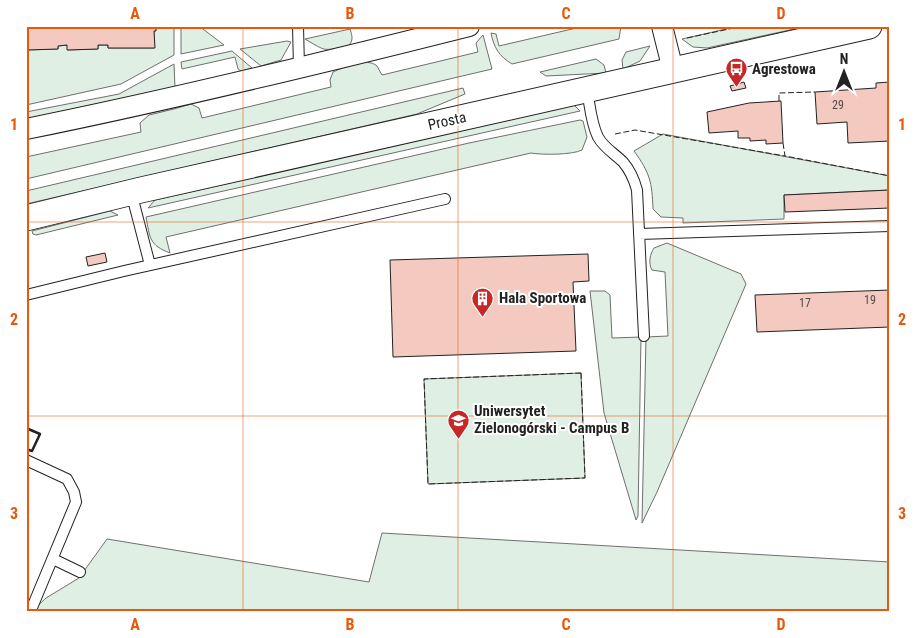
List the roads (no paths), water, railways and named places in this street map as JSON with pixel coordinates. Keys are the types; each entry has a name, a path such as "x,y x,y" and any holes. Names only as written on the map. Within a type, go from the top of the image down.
{"street":[{"path":"26,130 135,107 469,26"},
{"path":"662,26 673,70"},
{"name":"Prosta","path":"26,218 131,192 869,26"}],"lane":[{"path":"298,26 299,68"},
{"path":"587,90 591,117 598,136 606,148 623,162 632,175 637,190 644,336"},
{"path":"131,192 150,265"},
{"path":"26,295 150,265 445,199"},
{"path":"639,234 890,226"},
{"path":"26,460 67,479 74,492 76,502 31,610"},
{"path":"53,559 80,572"}],"place":[{"name":"Agrestowa","path":"736,88"},
{"name":"Hala Sportowa","path":"483,317"},
{"name":"Uniwersytet Zielonogórski - Campus B","path":"458,439"}]}
